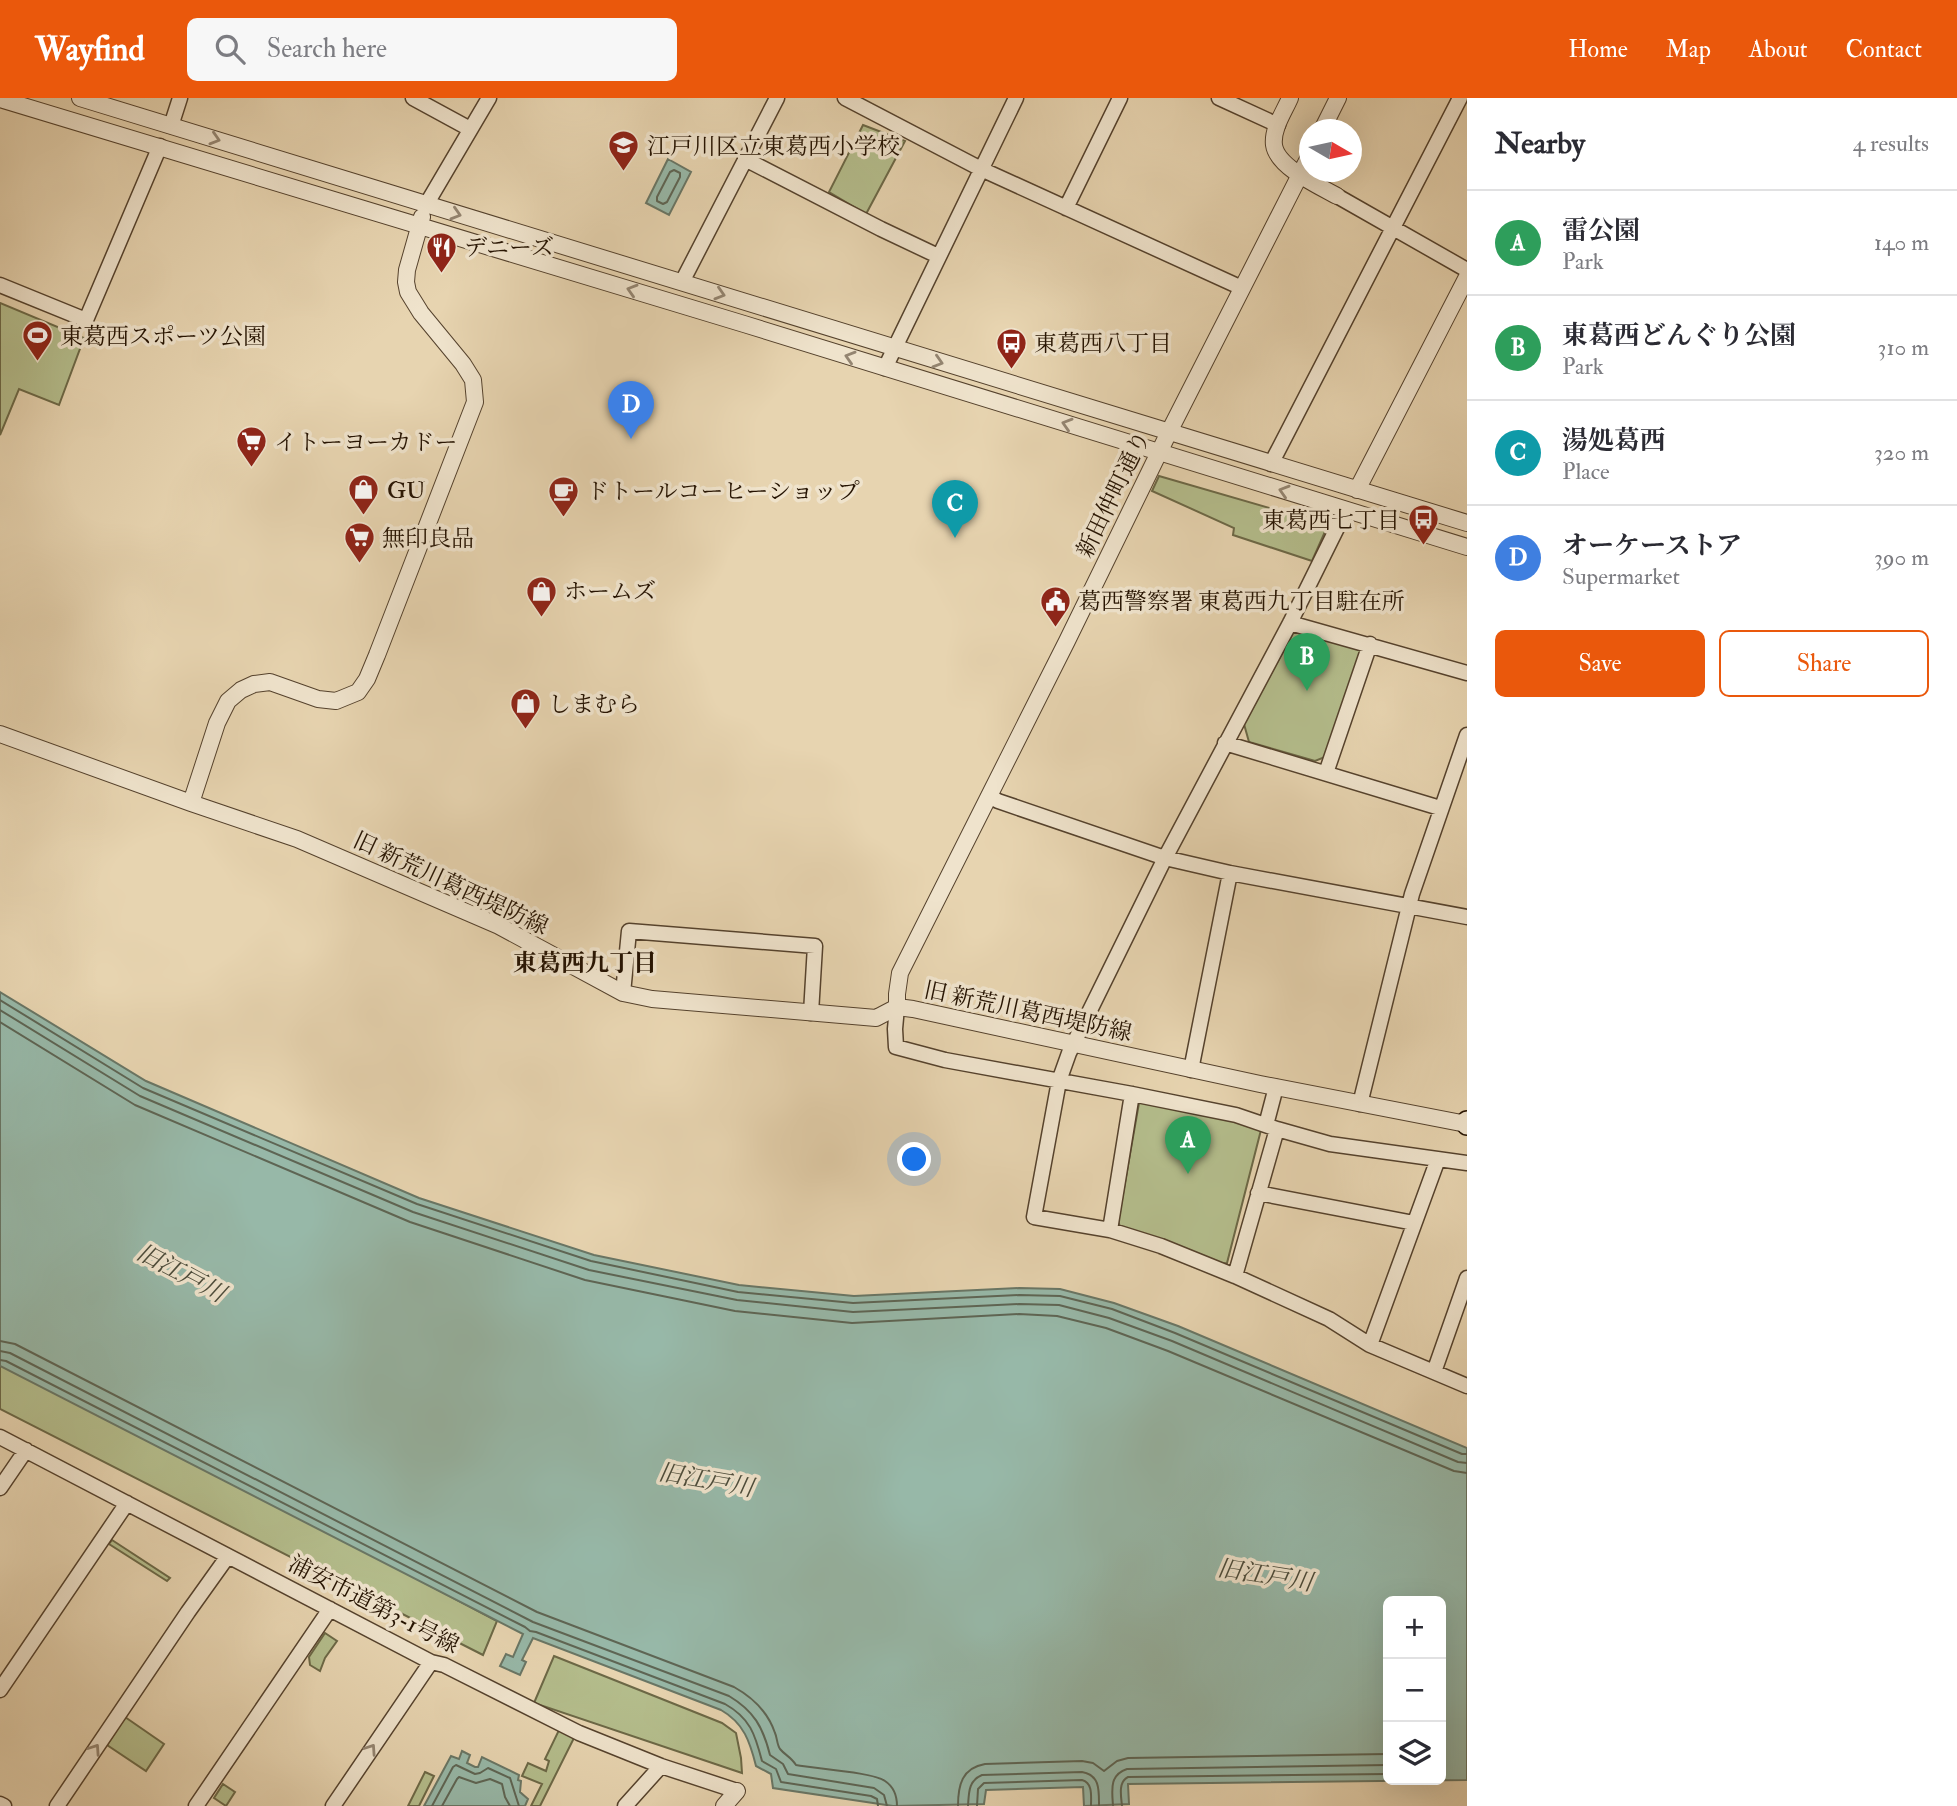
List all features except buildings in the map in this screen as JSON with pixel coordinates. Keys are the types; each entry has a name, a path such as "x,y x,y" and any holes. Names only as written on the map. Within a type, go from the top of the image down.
{"street":[{"path":"79,98 1467,523"},
{"path":"171,126 180,98"},
{"path":"413,98 470,129"},
{"path":"191,803 217,723 228,701 241,690 254,684 270,682 336,701 358,692 367,679 475,402 473,380 421,313 408,292 406,282 426,205 489,98"},
{"path":"682,282 777,98"},
{"path":"845,98 981,169 1242,288"},
{"path":"885,368 1015,98"},
{"path":"1066,208 1119,98"},
{"path":"1219,98 1278,125"},
{"path":"1290,98 1274,137 1274,148 1281,159 1299,174"},
{"path":"1328,119 1338,98"},
{"path":"1270,464 1460,98"},
{"path":"0,99 46,105 160,146 1467,547"},
{"path":"0,285 86,320 160,146"},
{"path":"745,159 938,256"},
{"name":"新田仲町通り","path":"897,1007 900,973 1168,432 1299,177"},
{"path":"1312,182 1467,271"},
{"path":"1357,489 1467,277"},
{"path":"1346,510 1290,623 1165,858 1073,1045 1059,1081 1034,1217 1110,1230 1161,1246 1329,1319 1370,1345 1467,1386"},
{"path":"1290,623 1467,673"},
{"path":"1326,773 1370,644"},
{"name":"旧 新荒川葛西堤防線","path":"0,734 297,839 499,926 623,993 652,999 876,1018 897,1007 926,1011 1191,1070 1467,1124"},
{"path":"1360,1104 1408,906 1467,735"},
{"path":"1225,743 1440,808"},
{"path":"989,796 1165,858 1230,873 1467,917"},
{"path":"1191,1070 1230,873"},
{"path":"623,993 629,930 815,946 811,1013"},
{"path":"897,1007 896,1047 945,1060 1236,1115 1330,1144 1467,1163"},
{"path":"1235,1276 1258,1193 1276,1087"},
{"path":"1110,1230 1132,1094"},
{"path":"1370,1345 1438,1159"},
{"path":"1258,1193 1414,1223"},
{"path":"1434,1372 1467,1278"},
{"name":"浦安市道第3-1号線","path":"0,1437 430,1661 444,1665 579,1734 660,1766 737,1791"},
{"path":"0,1488 26,1450"},
{"path":"0,1690 127,1503"},
{"path":"57,1806 228,1556"},
{"path":"196,1806 330,1609"},
{"path":"333,1806 430,1661"},
{"path":"625,1806 660,1766"},
{"path":"724,1806 737,1791"}],"green space":[{"path":"863,125 905,141 866,214 829,192"},
{"name":"東葛西スポーツ公園","path":"0,303 84,338 59,405 19,389 0,435"},
{"path":"1159,476 1328,525 1312,561 1233,535 1234,528 1152,491"},
{"path":"1295,629 1362,649 1330,755 1315,761 1249,742 1244,724"},
{"path":"1143,1100 1262,1126 1227,1263 1220,1264 1121,1228 1118,1222 1139,1103"},
{"path":"0,1359 497,1621 483,1655 0,1409"},
{"path":"112,1540 170,1578 167,1581 109,1544"},
{"path":"325,1633 337,1641 320,1671 310,1665 309,1657"},
{"path":"554,1656 722,1723 736,1733 742,1773 534,1703"},
{"path":"125,1717 164,1744 146,1771 107,1745"},
{"path":"559,1730 574,1738 540,1806 531,1806 542,1784 522,1776 528,1763 546,1771 549,1761 545,1759"},
{"path":"425,1772 434,1776 419,1806 408,1806"},
{"path":"223,1784 235,1792 226,1806 214,1798"}],"water":[{"path":"668,159 691,172 669,215 646,203"},
{"name":"旧江戸川","path":"0,992 146,1081 419,1198 594,1255 739,1285 854,1296 1019,1288 1060,1289 1114,1303 1178,1326 1467,1448 1467,1780 1446,1780 1446,1596 1383,1596 1383,1781 1128,1784 1129,1804 1084,1806 1083,1787 986,1790 984,1804 893,1806 773,1788 771,1774 756,1766 741,1727 721,1710 533,1638 522,1660 526,1662 520,1675 500,1666 506,1654 513,1657 523,1634 0,1366"},
{"path":"462,1751 470,1755 467,1763 475,1767 478,1767 482,1757 519,1775 520,1792 528,1799 525,1806 424,1806 451,1756 459,1759"}],"place":[{"name":"江戸川区立東葛西小学校","path":"624,173"},
{"name":"デニーズ","path":"441,274"},
{"name":"東葛西スポーツ公園","path":"37,363"},
{"name":"東葛西八丁目","path":"1011,370"},
{"name":"オーケーストア","path":"631,439"},
{"name":"イトーヨーカドー","path":"251,469"},
{"name":"GU","path":"364,517"},
{"name":"ドトールコーヒーショップ","path":"563,518"},
{"name":"湯処葛西","path":"955,538"},
{"name":"東葛西七丁目","path":"1423,547"},
{"name":"無印良品","path":"359,565"},
{"name":"ホームズ","path":"541,618"},
{"name":"葛西警察署 東葛西九丁目駐在所","path":"1055,628"},
{"name":"東葛西どんぐり公園","path":"1307,691"},
{"name":"しまむら","path":"525,731"},
{"name":"雷公園","path":"1188,1174"}],"district":[{"name":"東葛西九丁目","path":"585,963"}]}
